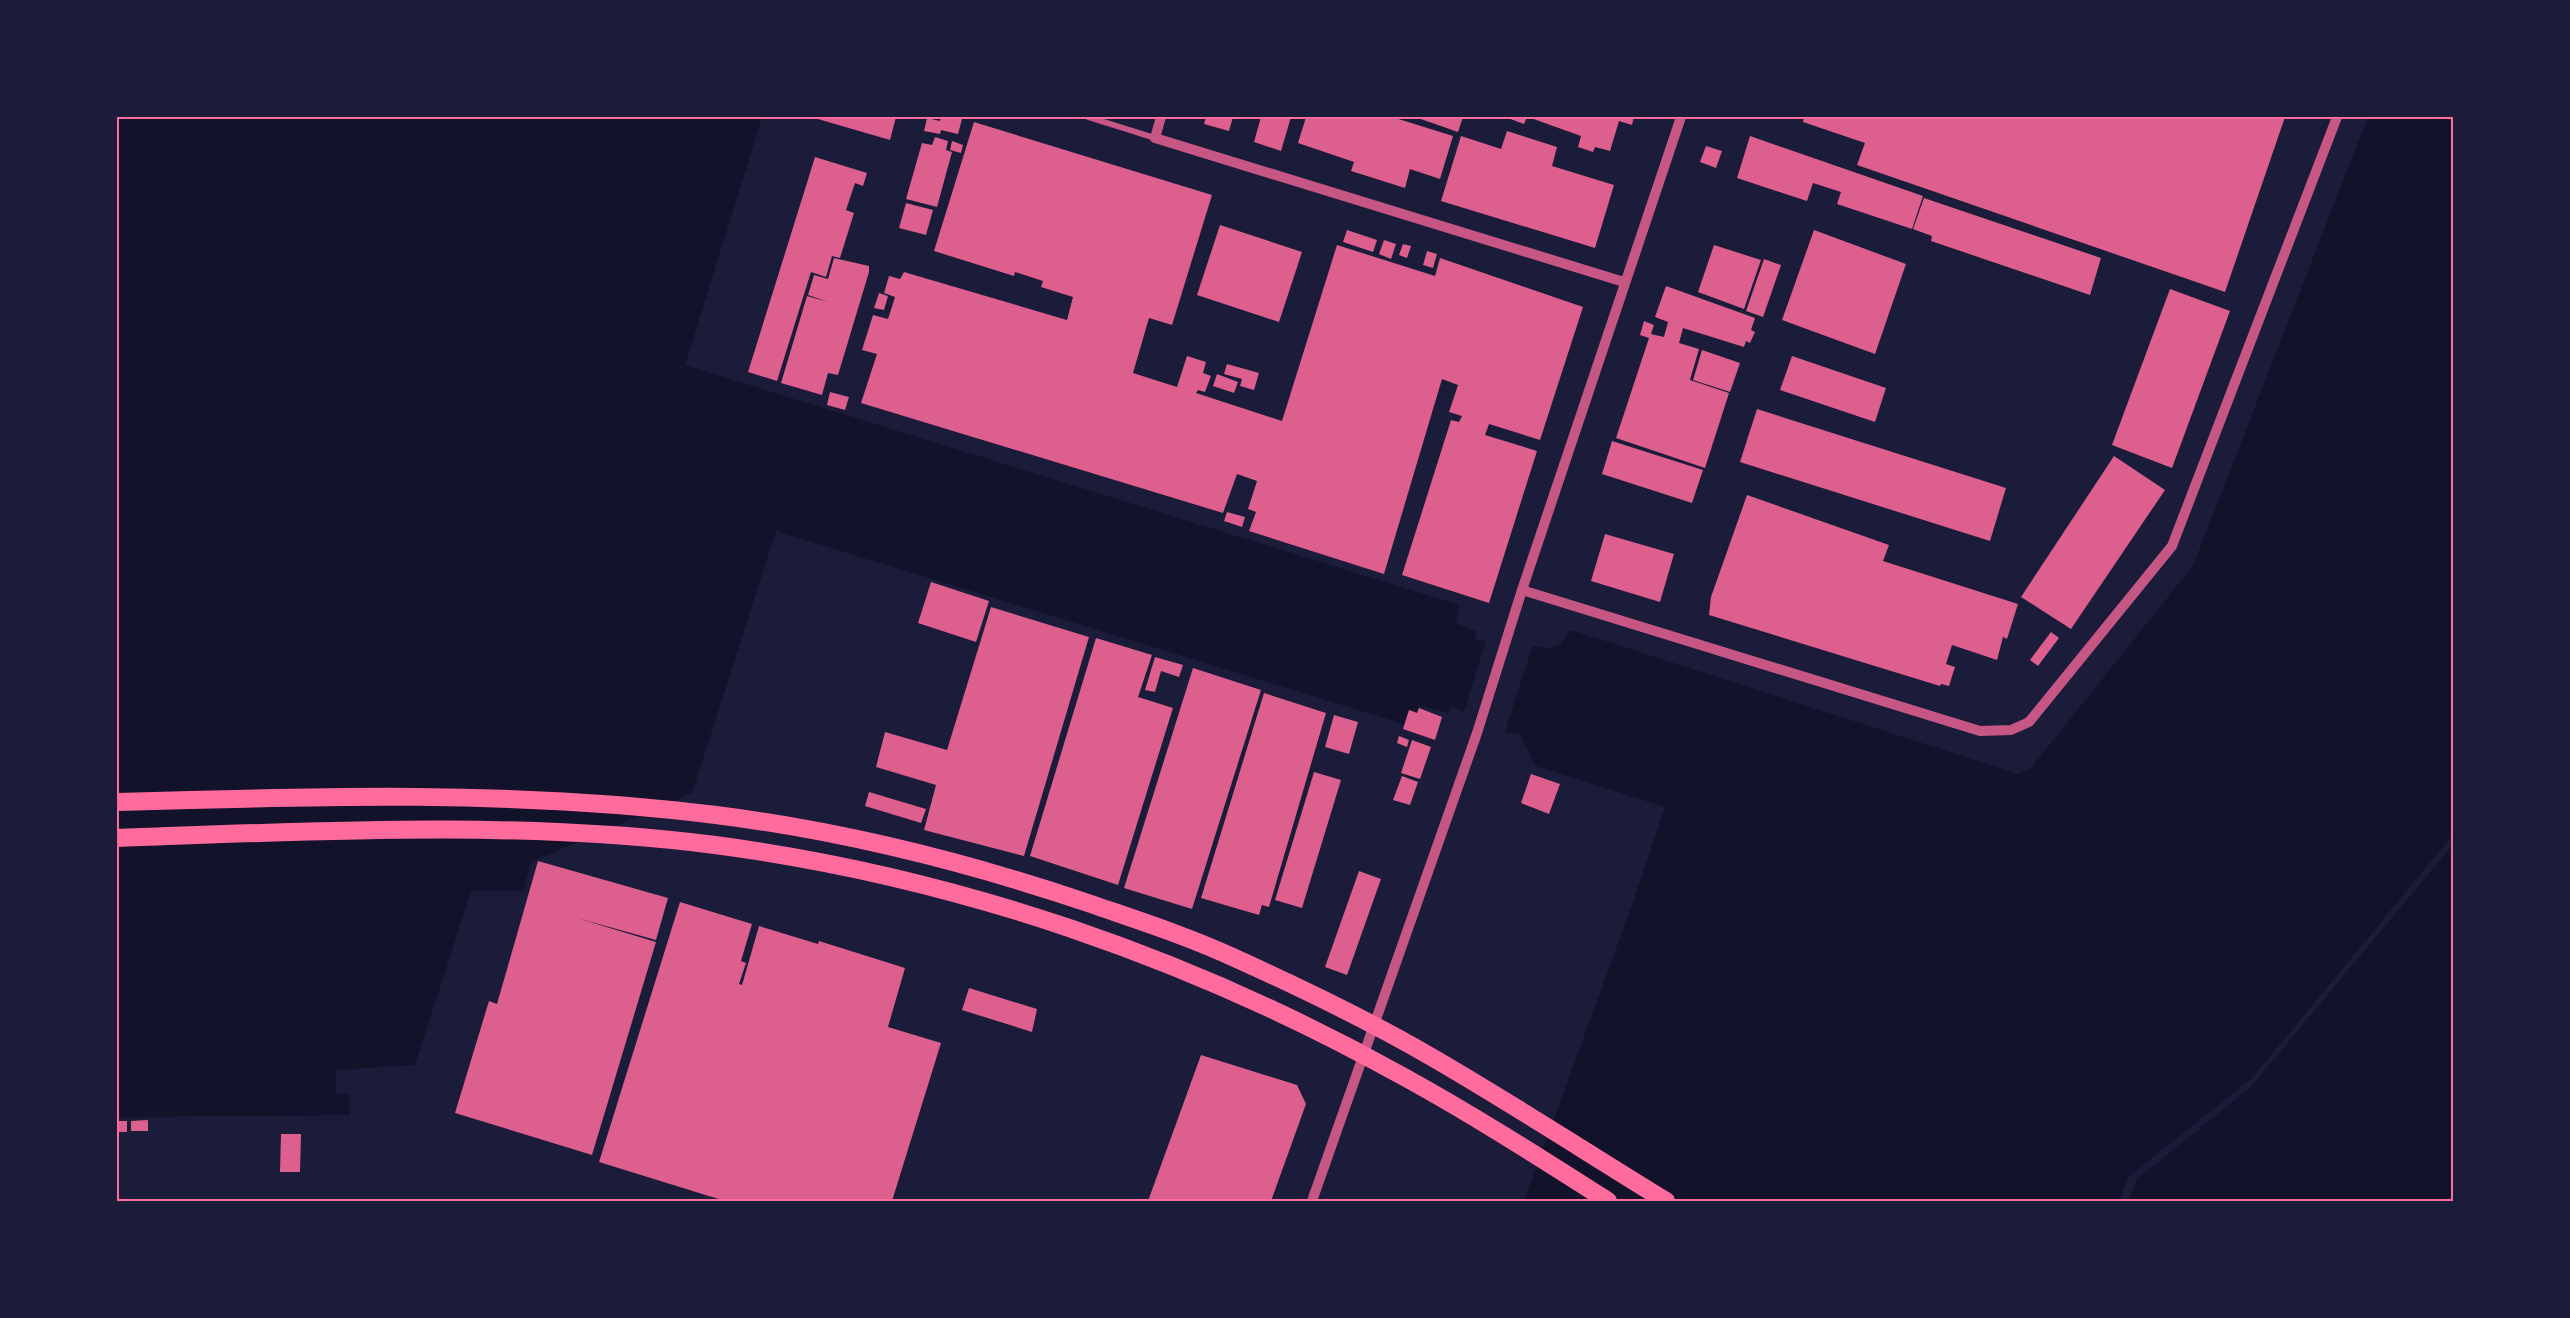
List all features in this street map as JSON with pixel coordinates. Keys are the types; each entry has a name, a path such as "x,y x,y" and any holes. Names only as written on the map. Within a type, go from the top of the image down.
{"highway":[{"path":"117,790 185,790 282,797"},
{"path":"117,802 282,797 526,801 615,805 717,815 846,837 935,857 1038,886 1233,957 1328,1002 1427,1054 1665,1201"},
{"path":"117,838 395,829 611,836 714,845 818,862 917,883 1019,910 1218,985 1311,1028 1405,1077 1476,1118 1608,1201"}],"street":[{"path":"1088,117 1624,282"},
{"path":"1155,138 1161,117"},
{"path":"1312,1201 1477,733 1624,282 1682,117"},
{"path":"1522,590 1980,731 2011,730 2029,723 2172,546 2337,117"}],"shaded area":[{"path":"117,117 762,117 685,365 1459,605 1456,623 1477,632 1475,640 1550,648 1560,644 1571,630 2018,774 2030,769 2193,566 2368,117 2453,117 2453,1201 1524,1201 1631,908 1665,807 1536,766 1520,734 1505,733 1452,706 1448,713 1419,705 1417,711 1409,709 1404,724 776,531 692,793 531,862 523,891 471,891 415,1065 336,1070 336,1093 349,1094 350,1115 117,1117"}],"pier":[{"path":"1487,638 1533,644 1504,735 1463,715"},
{"path":"2453,835 2453,845 2251,1087 2137,1179 2129,1201 2120,1201 2128,1177 2251,1079"}],"building":[{"path":"811,117 896,117 890,140"},
{"path":"941,117 962,119 958,134 941,130 940,134 924,131 927,118 940,121"},
{"path":"1206,117 1233,117 1229,131 1204,124"},
{"path":"1261,117 1291,117 1281,151 1254,142"},
{"path":"1306,117 1392,117 1453,136 1440,179 1410,169 1405,188 1351,171 1354,162 1298,143"},
{"path":"1415,117 1463,117 1458,132"},
{"path":"1505,117 1527,117 1524,124"},
{"path":"1528,117 1634,117 1632,125 1619,121 1610,151 1595,147 1593,152 1578,147 1581,136"},
{"path":"1804,117 2285,117 2225,292 1857,165 1865,143 1803,122"},
{"path":"974,122 1212,195 1172,325 1149,318 1133,373 1177,387 1187,356 1206,362 1203,373 1211,376 1205,392 1198,390 1196,393 1282,421 1337,245 1435,276 1440,258 1583,307 1540,440 1489,424 1485,435 1537,451 1489,603 1402,575 1451,420 1459,422 1462,416 1449,412 1458,385 1442,379 1384,574 1249,531 1256,512 1248,509 1257,481 1237,474 1223,513 861,403 877,354 862,350 873,315 888,319 895,297 884,293 889,276 900,279 904,272 1067,320 1073,297 1041,287 1043,281 1015,272 1014,276 934,251"},
{"path":"1507,131 1557,147 1552,166 1614,185 1595,248 1441,201 1461,136 1501,149"},
{"path":"1750,136 1923,196 1912,229 1837,204 1841,192 1813,183 1807,201 1737,178"},
{"path":"935,137 948,141 946,150 952,152 937,207 906,199 922,143 932,145"},
{"path":"952,141 963,145 961,153 950,150"},
{"path":"1706,146 1722,151 1716,168 1700,162"},
{"path":"815,157 867,173 863,186 855,183 846,210 854,213 840,258 832,256 826,277 811,272 777,381 748,372"},
{"path":"1924,198 2101,258 2090,295 1931,241 1932,236 1913,229"},
{"path":"906,203 933,210 926,235 899,228"},
{"path":"1220,225 1302,252 1279,322 1197,295"},
{"path":"1347,230 1377,240 1373,252 1343,242"},
{"path":"1814,230 1906,264 1875,354 1782,320"},
{"path":"1384,240 1396,244 1391,259 1379,254"},
{"path":"1403,244 1411,246 1407,258 1399,255"},
{"path":"1714,245 1761,260 1744,309 1698,292"},
{"path":"1427,251 1437,254 1433,268 1423,265"},
{"path":"834,258 869,266 869,272 838,375 828,373 822,395 781,383 807,296 828,302 808,295 814,275 828,279"},
{"path":"1764,259 1781,265 1763,317 1746,311"},
{"path":"1666,286 1755,318 1751,330 1755,332 1750,343 1746,341 1744,347 1683,328 1679,343 1699,349 1690,380 1729,393 1705,468 1616,438 1649,338 1640,335 1644,321 1654,325 1651,334 1664,337 1668,322 1655,317"},
{"path":"2170,289 2230,311 2172,468 2112,445"},
{"path":"879,293 888,296 884,310 874,308"},
{"path":"1702,350 1740,363 1730,392 1693,380"},
{"path":"1792,356 1886,388 1875,422 1780,390"},
{"path":"1227,364 1259,373 1254,390 1240,386 1242,379 1224,374"},
{"path":"1217,374 1238,382 1234,393 1213,386"},
{"path":"830,392 849,397 845,410 827,405"},
{"path":"1757,409 2006,488 1990,541 1740,462"},
{"path":"1612,441 1703,470 1692,503 1602,474"},
{"path":"2114,456 2165,490 2071,629 2021,597"},
{"path":"1747,495 1889,545 1883,561 2018,604 2007,639 2003,637 1997,660 1952,645 1946,664 1955,667 1949,686 1941,684 1940,686 1709,615 1711,597"},
{"path":"1227,512 1245,517 1242,527 1224,521"},
{"path":"1605,534 1674,554 1660,602 1591,581"},
{"path":"931,582 989,601 976,642 918,623"},
{"path":"991,607 1089,637 1024,856 924,830 936,785 876,767 885,732 947,750"},
{"path":"2051,632 2059,638 2038,666 2030,660"},
{"path":"1096,638 1152,655 1138,697 1173,708 1118,885 1030,856"},
{"path":"1155,657 1183,665 1179,677 1161,671 1155,692 1145,690"},
{"path":"1193,668 1261,690 1192,909 1124,888"},
{"path":"1264,693 1326,713 1269,907 1262,905 1259,915 1201,898"},
{"path":"1419,708 1442,717 1435,740 1403,729 1409,710 1417,713"},
{"path":"1334,715 1358,722 1349,754 1325,747"},
{"path":"1399,736 1409,740 1407,747 1397,743"},
{"path":"1412,740 1431,747 1420,779 1401,773"},
{"path":"1314,772 1341,780 1302,908 1275,900"},
{"path":"1531,774 1560,784 1549,814 1521,803"},
{"path":"1402,776 1418,782 1410,805 1393,800"},
{"path":"869,792 926,809 921,823 865,806"},
{"path":"538,861 668,898 656,940 577,918 656,942 592,1155 455,1113 489,1001 497,1004"},
{"path":"1359,871 1381,879 1347,975 1325,967"},
{"path":"680,902 752,924 741,961 746,963 739,984 742,985 759,926 818,944 819,941 905,968 888,1027 941,1043 892,1201 725,1201 599,1162"},
{"path":"969,988 1037,1009 1032,1032 962,1010"},
{"path":"1201,1055 1297,1085 1306,1104 1271,1201 1148,1201"},
{"path":"148,1120 148,1131 131,1131 131,1121"},
{"path":"117,1121 127,1121 127,1132 117,1132"},
{"path":"281,1134 301,1134 300,1172 280,1172"}]}
